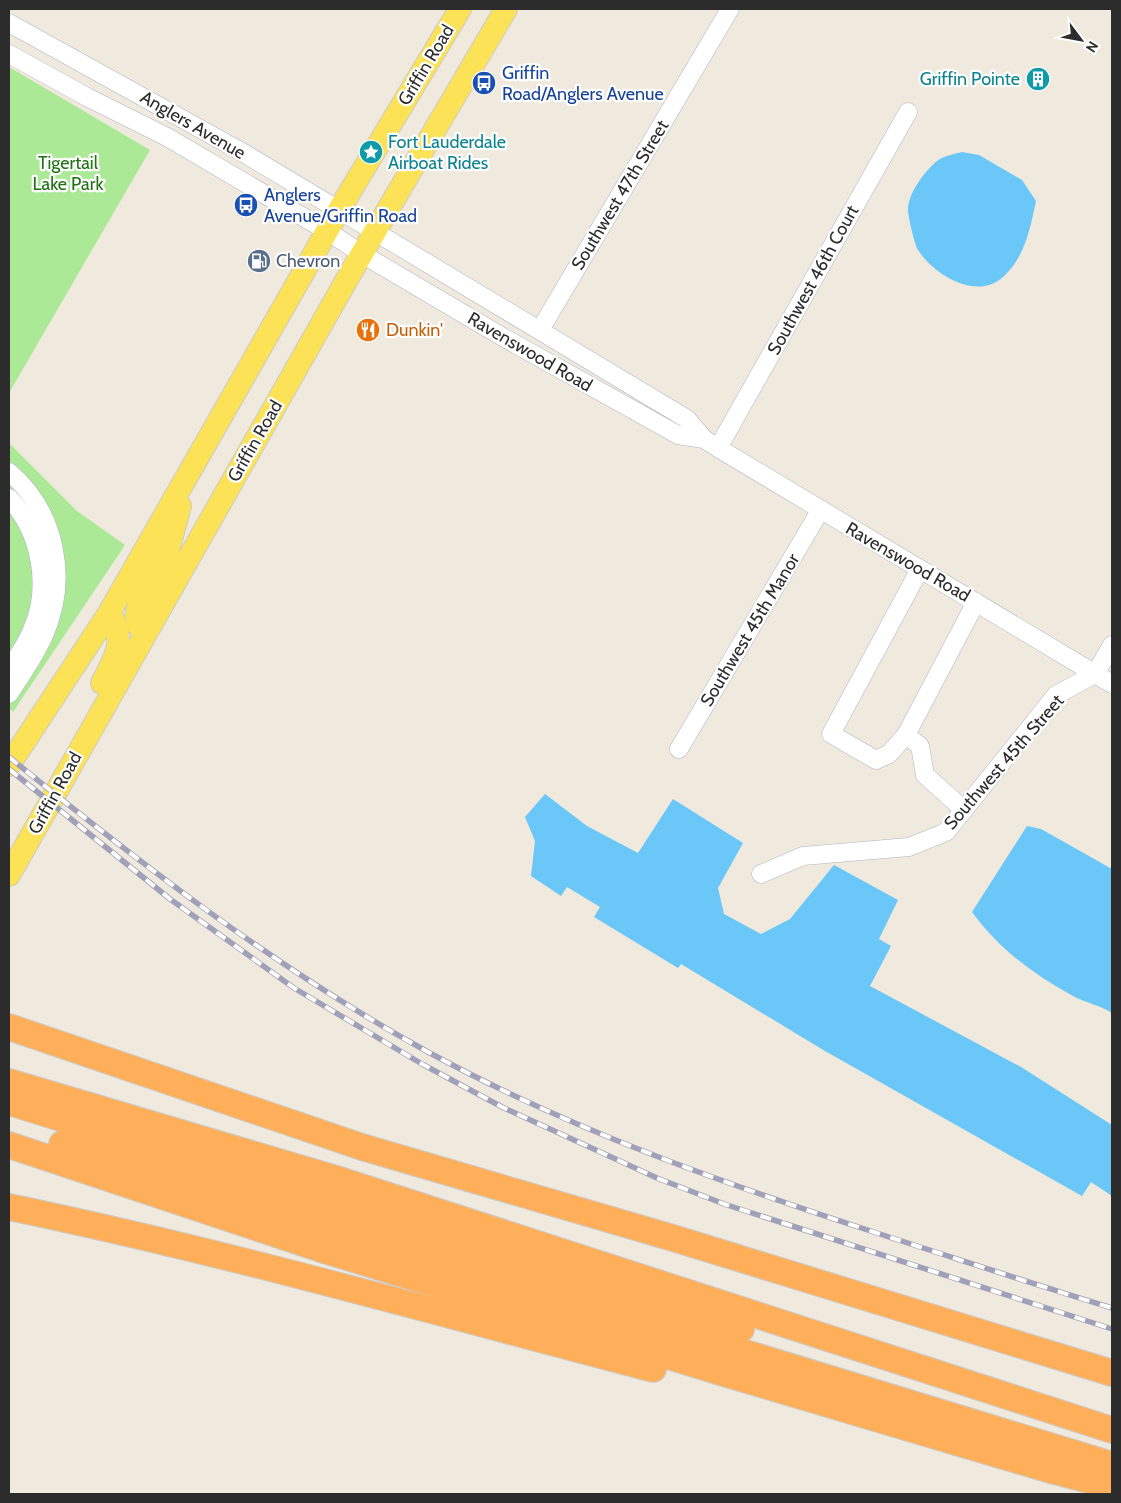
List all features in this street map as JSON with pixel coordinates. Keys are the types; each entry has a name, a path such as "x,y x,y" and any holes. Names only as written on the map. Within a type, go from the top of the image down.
{"highway":[{"path":"9,1010 71,1050"},
{"path":"9,1027 71,1050 362,1147 673,1238 1112,1373"},
{"path":"9,1082 343,1181 1072,1445 1112,1465"},
{"path":"9,1102 1072,1445 1112,1486"},
{"path":"9,1128 1072,1445 1112,1430"},
{"path":"9,1145 321,1249 727,1374 1072,1445 1112,1443"},
{"path":"9,1207 118,1229 277,1268 684,1377 727,1374"}],"main road":[{"name":"Griffin Road","path":"9,765 109,613 339,210 460,9"},
{"name":"Griffin Road","path":"9,875 375,231 506,9"},
{"path":"146,632 138,625 136,616 139,604 168,551 189,474"},
{"path":"85,740 85,713 112,665 119,642 118,627 109,613"}],"street":[{"name":"Southwest 47th Street","path":"540,330 730,9"},
{"name":"Anglers Avenue","path":"9,23 176,113 375,231"},
{"name":"Anglers Avenue","path":"9,54 86,97 167,137 327,231 362,254"},
{"name":"Southwest 46th Court","path":"711,444 908,112"},
{"name":"Ravenswood Road","path":"375,231 686,419 711,444 820,511 1112,684"},
{"name":"Ravenswood Road","path":"362,254 517,345 678,435 711,444"},
{"path":"9,472 28,492 44,518 54,549 57,579 53,608 44,636 9,694"},
{"path":"9,498 25,519 35,539 42,574 38,612 33,630 9,670"},
{"name":"Southwest 45th Manor","path":"679,749 820,511"},
{"path":"920,569 831,734 876,760 889,754 906,735 976,602"},
{"path":"1095,674 1112,645"},
{"name":"Southwest 45th Street","path":"761,874 803,856 909,847 946,832 1056,695 1095,674"},
{"path":"906,735 920,746 925,775 964,810"}],"green space":[{"name":"Tigertail Lake Park","path":"9,67 150,150 9,393"},
{"path":"9,443 77,511 125,545 13,712 9,708"}],"water":[{"path":"962,152 979,155 1022,180 1036,201 1022,252 1003,277 993,284 969,286 945,276 934,268 918,250 908,214 909,203 914,190 927,170 939,159"},
{"path":"545,794 587,826 638,853 673,799 743,843 718,888 724,914 761,934 790,919 834,865 898,900 879,939 891,946 870,986 1021,1067 1112,1125 1112,1196 1091,1182 1082,1196 825,1051 681,964 678,968 594,917 600,907 567,887 561,896 531,876 535,841 525,817"},
{"path":"1027,826 1041,829 1112,869 1112,1013 1073,996 1031,970 1005,949 972,912"}],"railway":[{"path":"9,757 160,876 264,951 372,1020 428,1052 483,1080 595,1131 710,1176 827,1217 1112,1308"},
{"path":"9,769 170,899 294,988 422,1064 502,1107 657,1178 724,1204 1112,1329"}],"place":[{"name":"Griffin Pointe","path":"1038,79"},
{"name":"Griffin Road/Anglers Avenue","path":"484,83"},
{"name":"Fort Lauderdale Airboat Rides","path":"371,152"},
{"name":"Anglers Avenue/Griffin Road","path":"246,205"},
{"name":"Chevron","path":"259,261"},
{"name":"Dunkin'","path":"368,330"}]}
